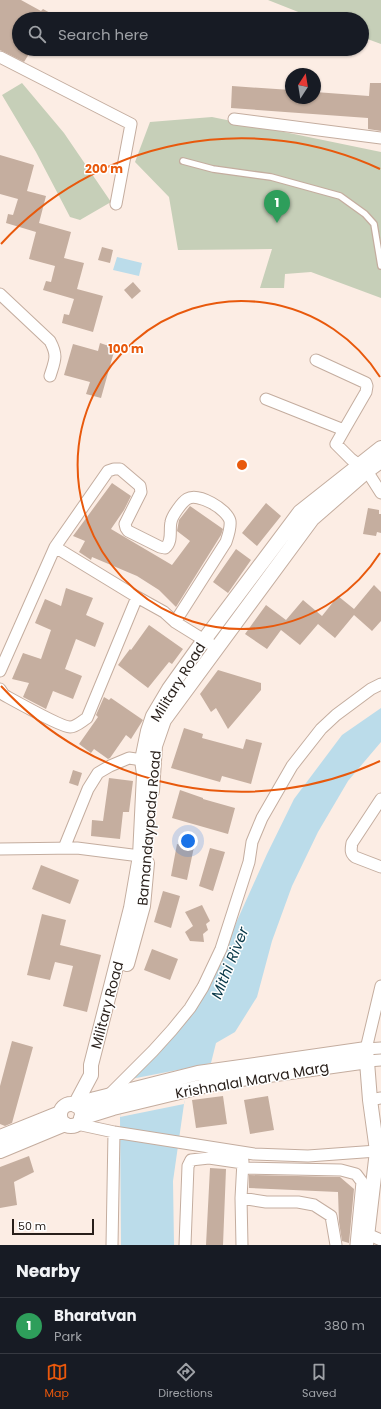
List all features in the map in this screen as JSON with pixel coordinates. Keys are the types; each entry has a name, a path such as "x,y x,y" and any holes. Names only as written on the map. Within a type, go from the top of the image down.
{"street":[{"path":"0,57 131,124 116,204"},
{"path":"234,119 381,138"},
{"path":"0,294 50,341 55,350 55,359 50,376"},
{"path":"316,360 366,383 366,392 336,444 363,468 381,493"},
{"path":"266,399 344,430"},
{"name":"Military Road","path":"72,1117 91,1075 98,1071 108,1017 126,951 131,908 146,826 144,774 150,746 148,732 159,718 169,689 300,512 363,468 381,448"},
{"path":"159,718 218,648 312,519 363,468 381,461"},
{"path":"0,671 55,547 108,471 114,469 120,469 140,486 141,492 125,524 126,528 128,531 160,547 164,548 167,546 171,535 171,521 186,499 201,497 224,511 230,520 230,529 226,542 175,622"},
{"path":"55,547 164,612 175,622 218,648"},
{"path":"0,689 4,695 57,722 70,727 80,723 87,718 137,597"},
{"path":"231,604 244,613"},
{"path":"112,1099 190,1008 203,988 221,949 249,862 252,842 262,818 292,766 321,729 336,715 371,689 381,684"},
{"path":"64,848 88,789 98,773 129,758 148,761"},
{"path":"381,799 352,843 351,849 352,854 355,857 381,867"},
{"name":"Bamandaypada Road","path":"126,951 143,906 146,826"},
{"path":"0,849 77,848 140,856"},
{"path":"381,986 372,1057 377,1151 366,1240 381,1240"},
{"path":"0,1151 112,1099 198,1073 372,1057 381,1048"},
{"name":"Krishnalal Marva Marg","path":"112,1099 199,1087 221,1082 252,1079 372,1057"},
{"path":"0,1137 72,1117 116,1132 261,1155 308,1156 377,1151"},
{"path":"112,1245 116,1132"},
{"path":"242,1245 241,1198 243,1152"},
{"path":"185,1245 188,1166 191,1160 210,1158 243,1166 341,1170 356,1174 362,1182 356,1245"},
{"path":"241,1198 266,1202 298,1202 314,1205 330,1216 336,1245"}],"lane":[{"path":"183,162 212,169 271,177 340,196 365,214 374,224 381,266"}],"green space":[{"path":"268,0 381,0 381,44 369,40 369,12 298,12"},
{"path":"22,83 64,133 111,202 80,220 70,217 36,152 2,95"},
{"path":"212,117 381,152 381,298 311,272 285,274 284,288 260,288 272,249 178,250 169,197 135,162 150,122"}],"water":[{"path":"117,257 142,263 139,276 113,270"},
{"name":"Mithi River","path":"381,708 381,742 348,781 318,832 292,886 272,941 257,997 235,1032 216,1043 211,1063 193,1067 184,1104 173,1181 174,1245 121,1245 120,1117 131,1079 200,1003 267,854 294,799 342,735"}],"pier":[{"path":"193,1067 184,1104 120,1117 131,1079"}],"building":[{"path":"0,0 21,0 41,11 43,9 48,12 12,12 12,56 0,50"},
{"path":"12,56 28,56 24,62"},
{"path":"370,83 381,83 381,131 368,129 368,118 231,108 232,86 285,90 285,104 321,104 321,92 369,96"},
{"path":"0,155 34,165 27,191 46,196 39,223 71,232 64,258 84,263 77,289 103,296 93,332 62,323 64,314 69,315 74,299 43,290 46,281 51,282 55,266 29,259 36,232 6,223 8,214 13,215 18,199 0,194"},
{"path":"102,247 113,250 110,263 98,260"},
{"path":"133,282 141,291 132,299 124,290"},
{"path":"100,343 115,348 101,398 86,394 90,382 64,375 73,344 98,351"},
{"path":"112,483 131,496 124,510 111,529 172,565 190,541 177,531 179,520 190,506 223,529 221,535 176,607 159,590 137,576 92,557 91,560 79,552 85,541 73,536"},
{"path":"266,503 281,516 257,546 242,533"},
{"path":"368,508 379,510 379,514 381,514 381,533 377,532 376,536 363,534"},
{"path":"236,549 251,560 228,593 213,582"},
{"path":"374,585 381,592 381,621 372,631 354,615 335,638 318,624 300,645 281,630 267,649 245,634 266,605 286,620 303,600 322,616 338,596 354,609"},
{"path":"66,588 93,598 86,615 104,623 95,647 76,639 65,669 82,676 73,699 53,691 46,709 23,697 29,683 12,679 23,653 41,659 51,630 35,623 45,599 61,606"},
{"path":"149,625 183,649 172,664 169,662 148,688 118,665"},
{"path":"218,670 261,683 261,690 228,729 216,708 211,712 200,694"},
{"path":"104,697 109,700 111,698 143,720 131,739 126,735 108,759 94,749 91,753 79,744 98,717 96,715"},
{"path":"184,728 203,734 202,738 243,749 246,739 262,743 251,784 222,776 220,782 171,768"},
{"path":"73,770 82,773 78,786 69,783"},
{"path":"109,778 133,781 129,812 123,812 120,839 91,836 92,820 103,821"},
{"path":"180,790 203,799 235,808 228,834 172,818"},
{"path":"177,844 194,847 187,880 171,876"},
{"path":"210,848 225,852 213,891 199,886"},
{"path":"41,865 79,880 70,904 32,889"},
{"path":"163,891 180,896 171,928 154,922"},
{"path":"202,905 210,921 206,924 208,930 203,934 204,942 190,941 185,932 193,926 185,912"},
{"path":"42,914 66,920 60,945 101,955 87,1012 63,1006 73,966 55,962 50,980 27,975"},
{"path":"152,949 178,959 170,980 144,970"},
{"path":"12,1041 33,1047 12,1123 5,1126 0,1124 0,1086"},
{"path":"223,1096 227,1124 196,1128 192,1100"},
{"path":"268,1096 274,1130 250,1134 244,1100"},
{"path":"29,1156 34,1172 14,1182 17,1205 0,1208 0,1167"},
{"path":"210,1168 226,1169 223,1245 206,1245"},
{"path":"249,1175 340,1177 354,1189 349,1243 342,1241 339,1222 338,1192 249,1188"}],"place":[{"name":"Bharatvan","path":"277,223"}]}
